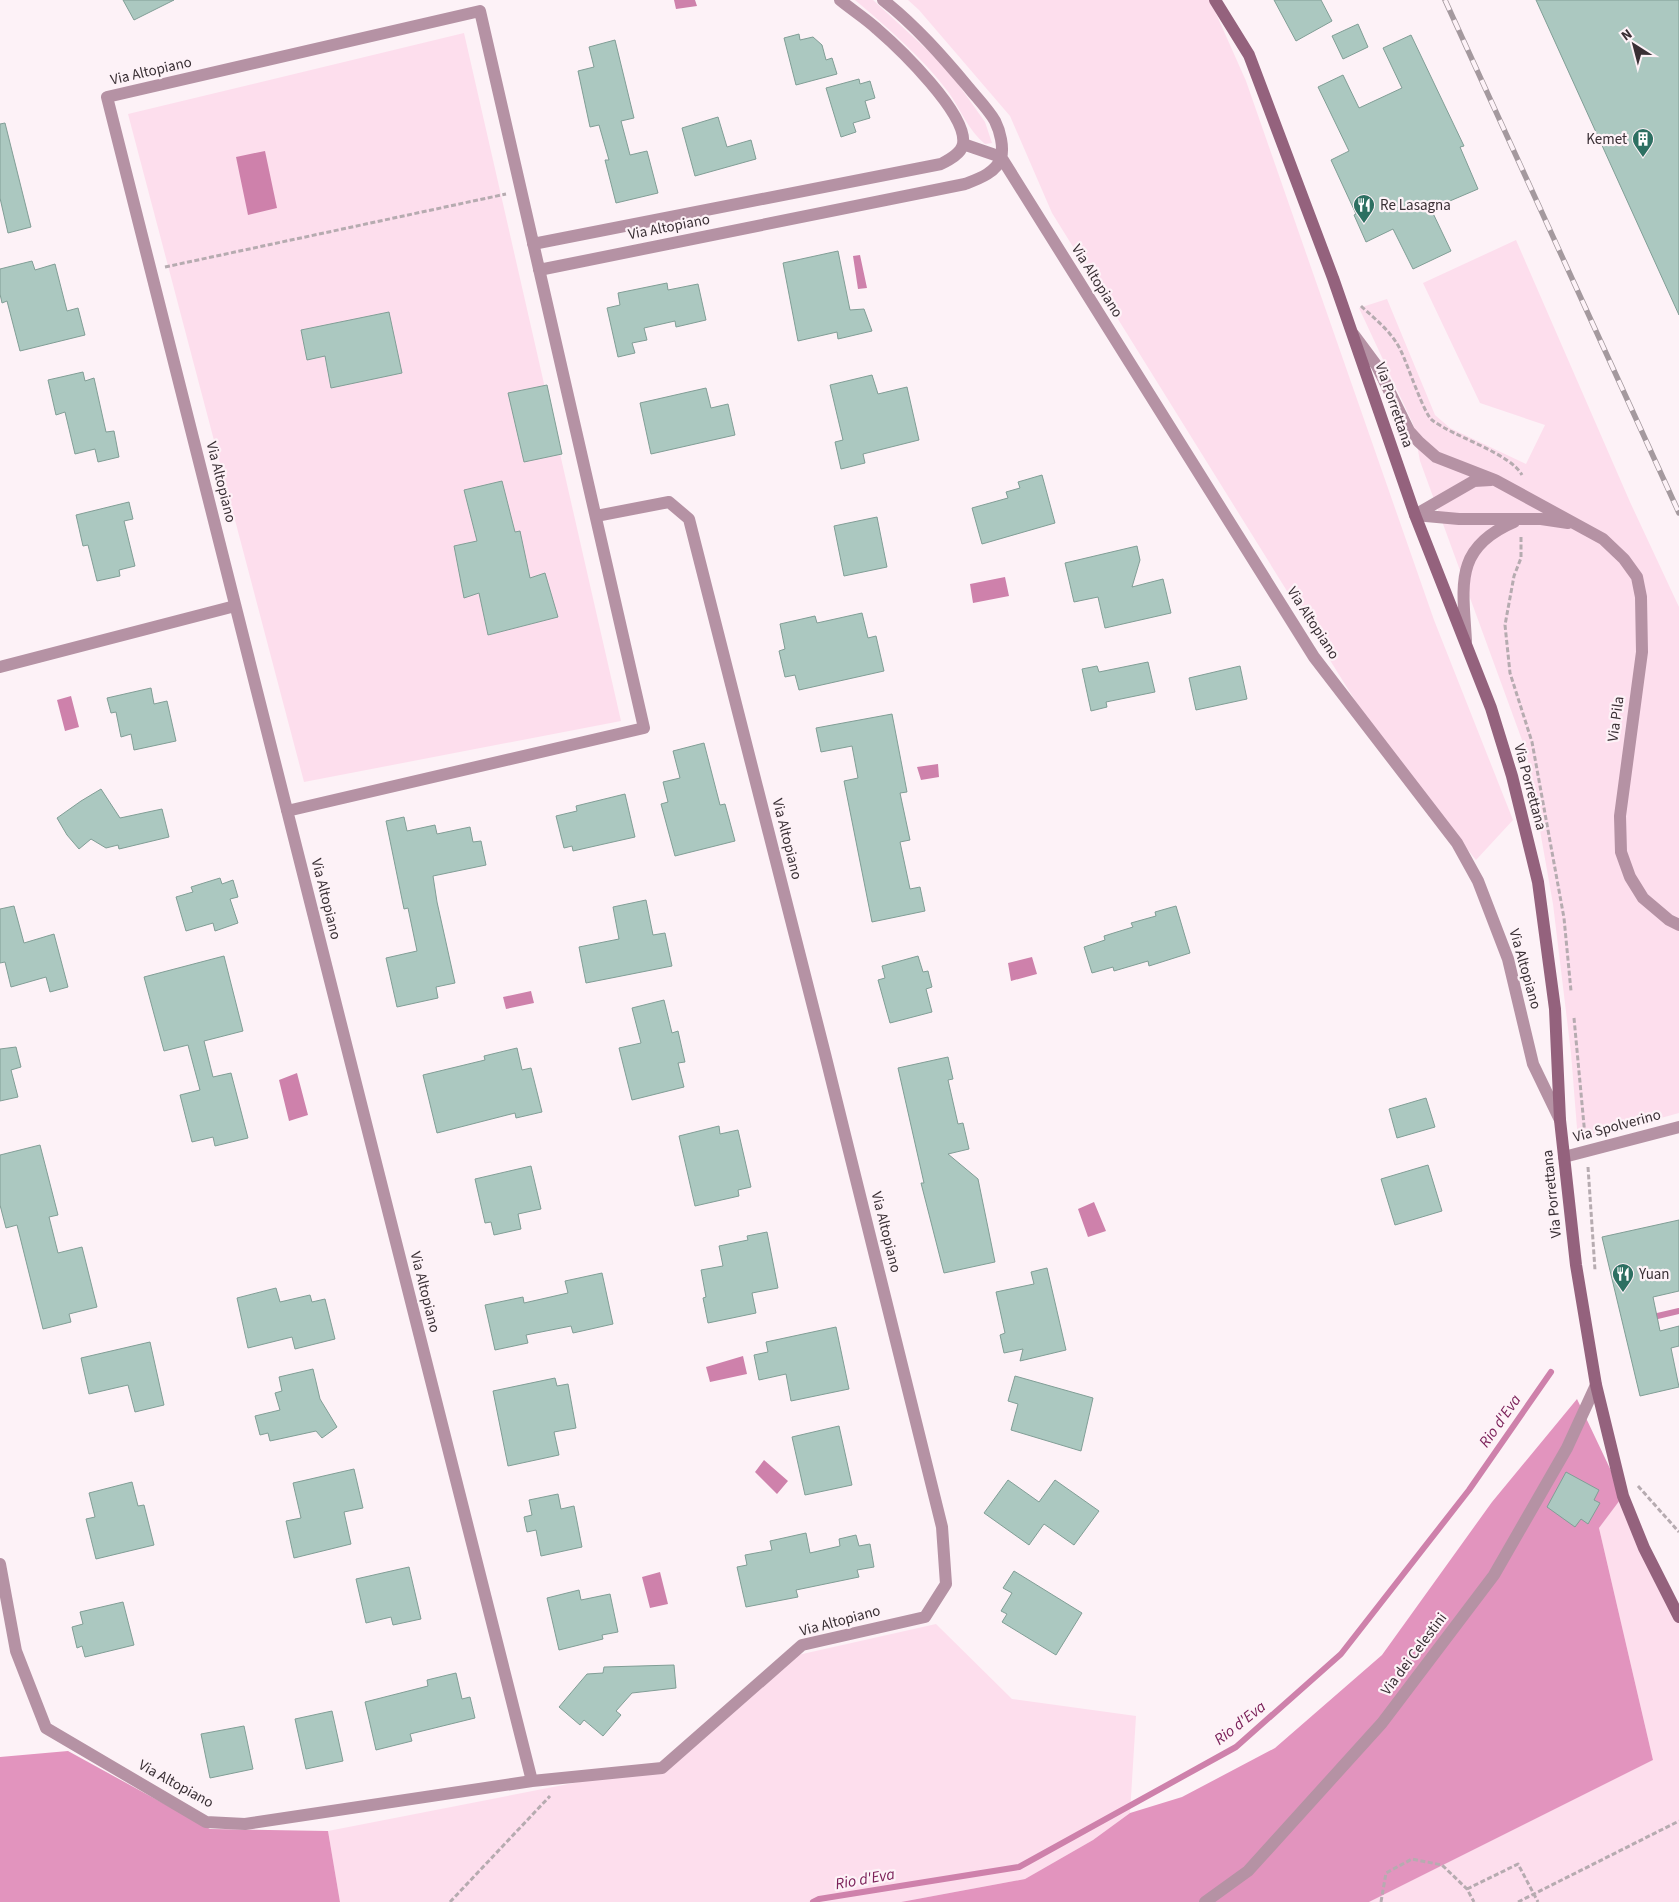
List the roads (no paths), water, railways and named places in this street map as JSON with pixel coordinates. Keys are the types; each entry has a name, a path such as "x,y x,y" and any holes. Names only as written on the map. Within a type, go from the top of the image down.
{"main road":[{"name":"Via Porrettana","path":"1215,0 1249,55 1333,278 1415,514 1491,708 1512,776 1538,882 1555,1009 1560,1120 1576,1265 1596,1385 1623,1496 1644,1548 1679,1617"}],"street":[{"path":"840,0 877,29 948,104 960,125 963,144 1001,158"},
{"name":"Via Altopiano","path":"539,270 965,184 983,177 997,166 1001,158 1000,135 994,120 954,70 896,10 883,0"},
{"name":"Via Altopiano","path":"287,811 644,728 521,191 481,5 107,97 235,606 532,1781"},
{"name":"Via Altopiano","path":"533,244 941,164 952,158 963,144"},
{"name":"Via Altopiano","path":"1001,158 1314,657 1457,844 1478,881 1508,959 1533,1064 1560,1120"},
{"name":"Via Pila","path":"1352,333 1377,366 1409,430 1418,442 1436,457 1495,480 1603,539 1624,559 1637,577 1641,596 1642,652 1620,816 1621,852 1630,877 1643,898 1669,920 1679,925"},
{"path":"1415,514 1474,481 1495,480"},
{"name":"Via Altopiano","path":"0,1564 16,1651 46,1728 206,1822 245,1824 532,1781 662,1768 802,1645 924,1617 946,1584 942,1527 823,1044 689,519 669,502 596,516"},
{"path":"1415,514 1459,519 1541,520 1576,524"},
{"path":"1467,649 1464,572 1472,553 1492,533 1518,520"},
{"path":"0,667 235,606"},
{"name":"Via Spolverino","path":"1564,1157 1679,1126"},
{"name":"Via dei Celestini","path":"1205,1902 1248,1871 1382,1722 1494,1575 1567,1448 1596,1385"}],"waterway":[{"name":"Rio d'Eva","path":"1649,1318 1679,1311"},
{"name":"Rio d'Eva","path":"813,1902 819,1899 1019,1867 1236,1747 1341,1654 1469,1490 1551,1372"}],"railway":[{"path":"1445,0 1679,513"}],"place":[{"name":"Kemet","path":"1643,158"},
{"name":"Re Lasagna","path":"1364,224"},
{"name":"Yuan","path":"1623,1293"}]}
